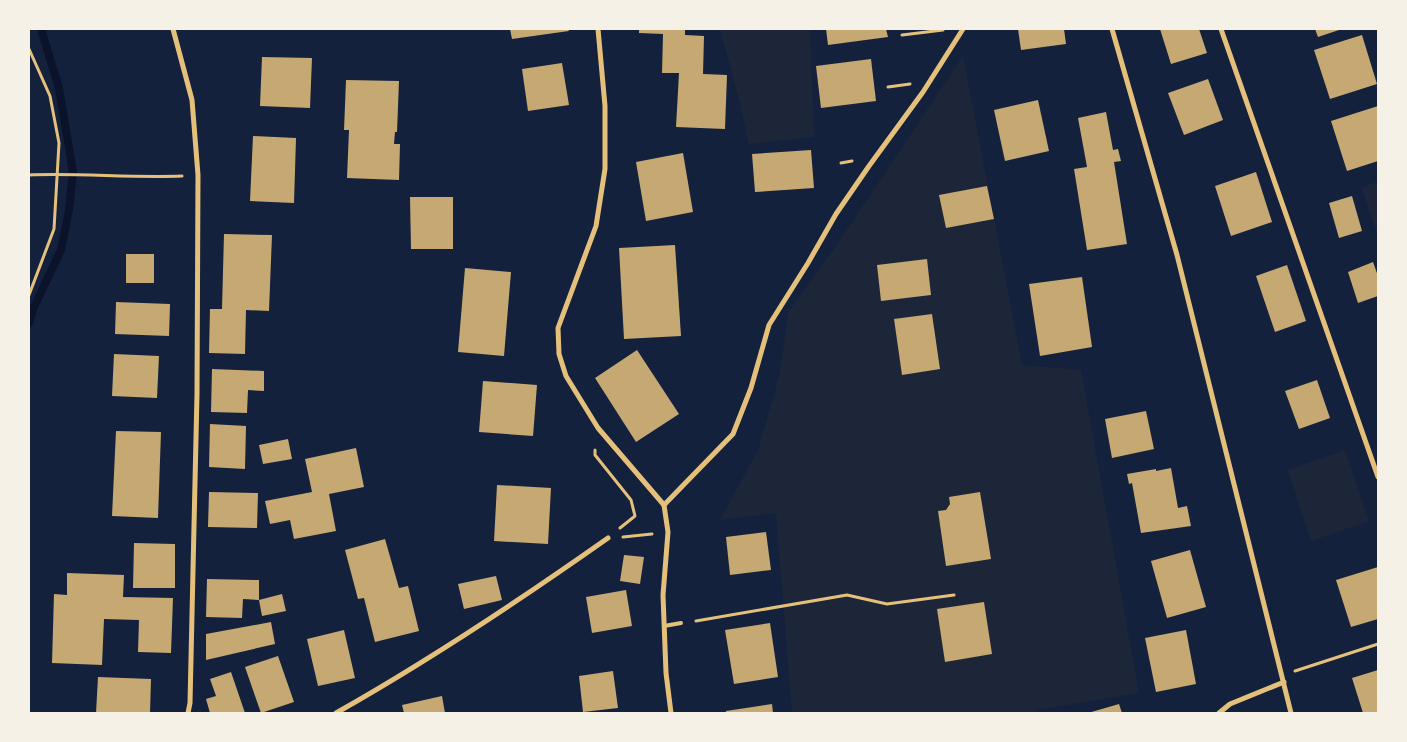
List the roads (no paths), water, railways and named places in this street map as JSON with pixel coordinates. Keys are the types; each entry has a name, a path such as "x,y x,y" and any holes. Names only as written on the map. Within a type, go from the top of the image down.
{"street":[{"path":"173,29 192,100 198,176 197,394 190,703 188,713"},
{"path":"598,29 605,106 605,169 596,226 558,328 559,354 566,376 598,428 664,505 668,532 663,595 664,626 666,673 671,713"},
{"path":"664,505 733,434 751,388 769,325 836,214 868,166 923,92 964,29"},
{"path":"1112,29 1177,255 1291,713"},
{"path":"1220,29 1378,478"},
{"path":"336,713 406,673 608,538"},
{"path":"1219,713 1230,704 1284,682"}],"lane":[{"path":"664,626 681,623"}],"waterway":[{"path":"29,323 34,307 61,250 69,210 73,172 59,88 41,29"}]}
